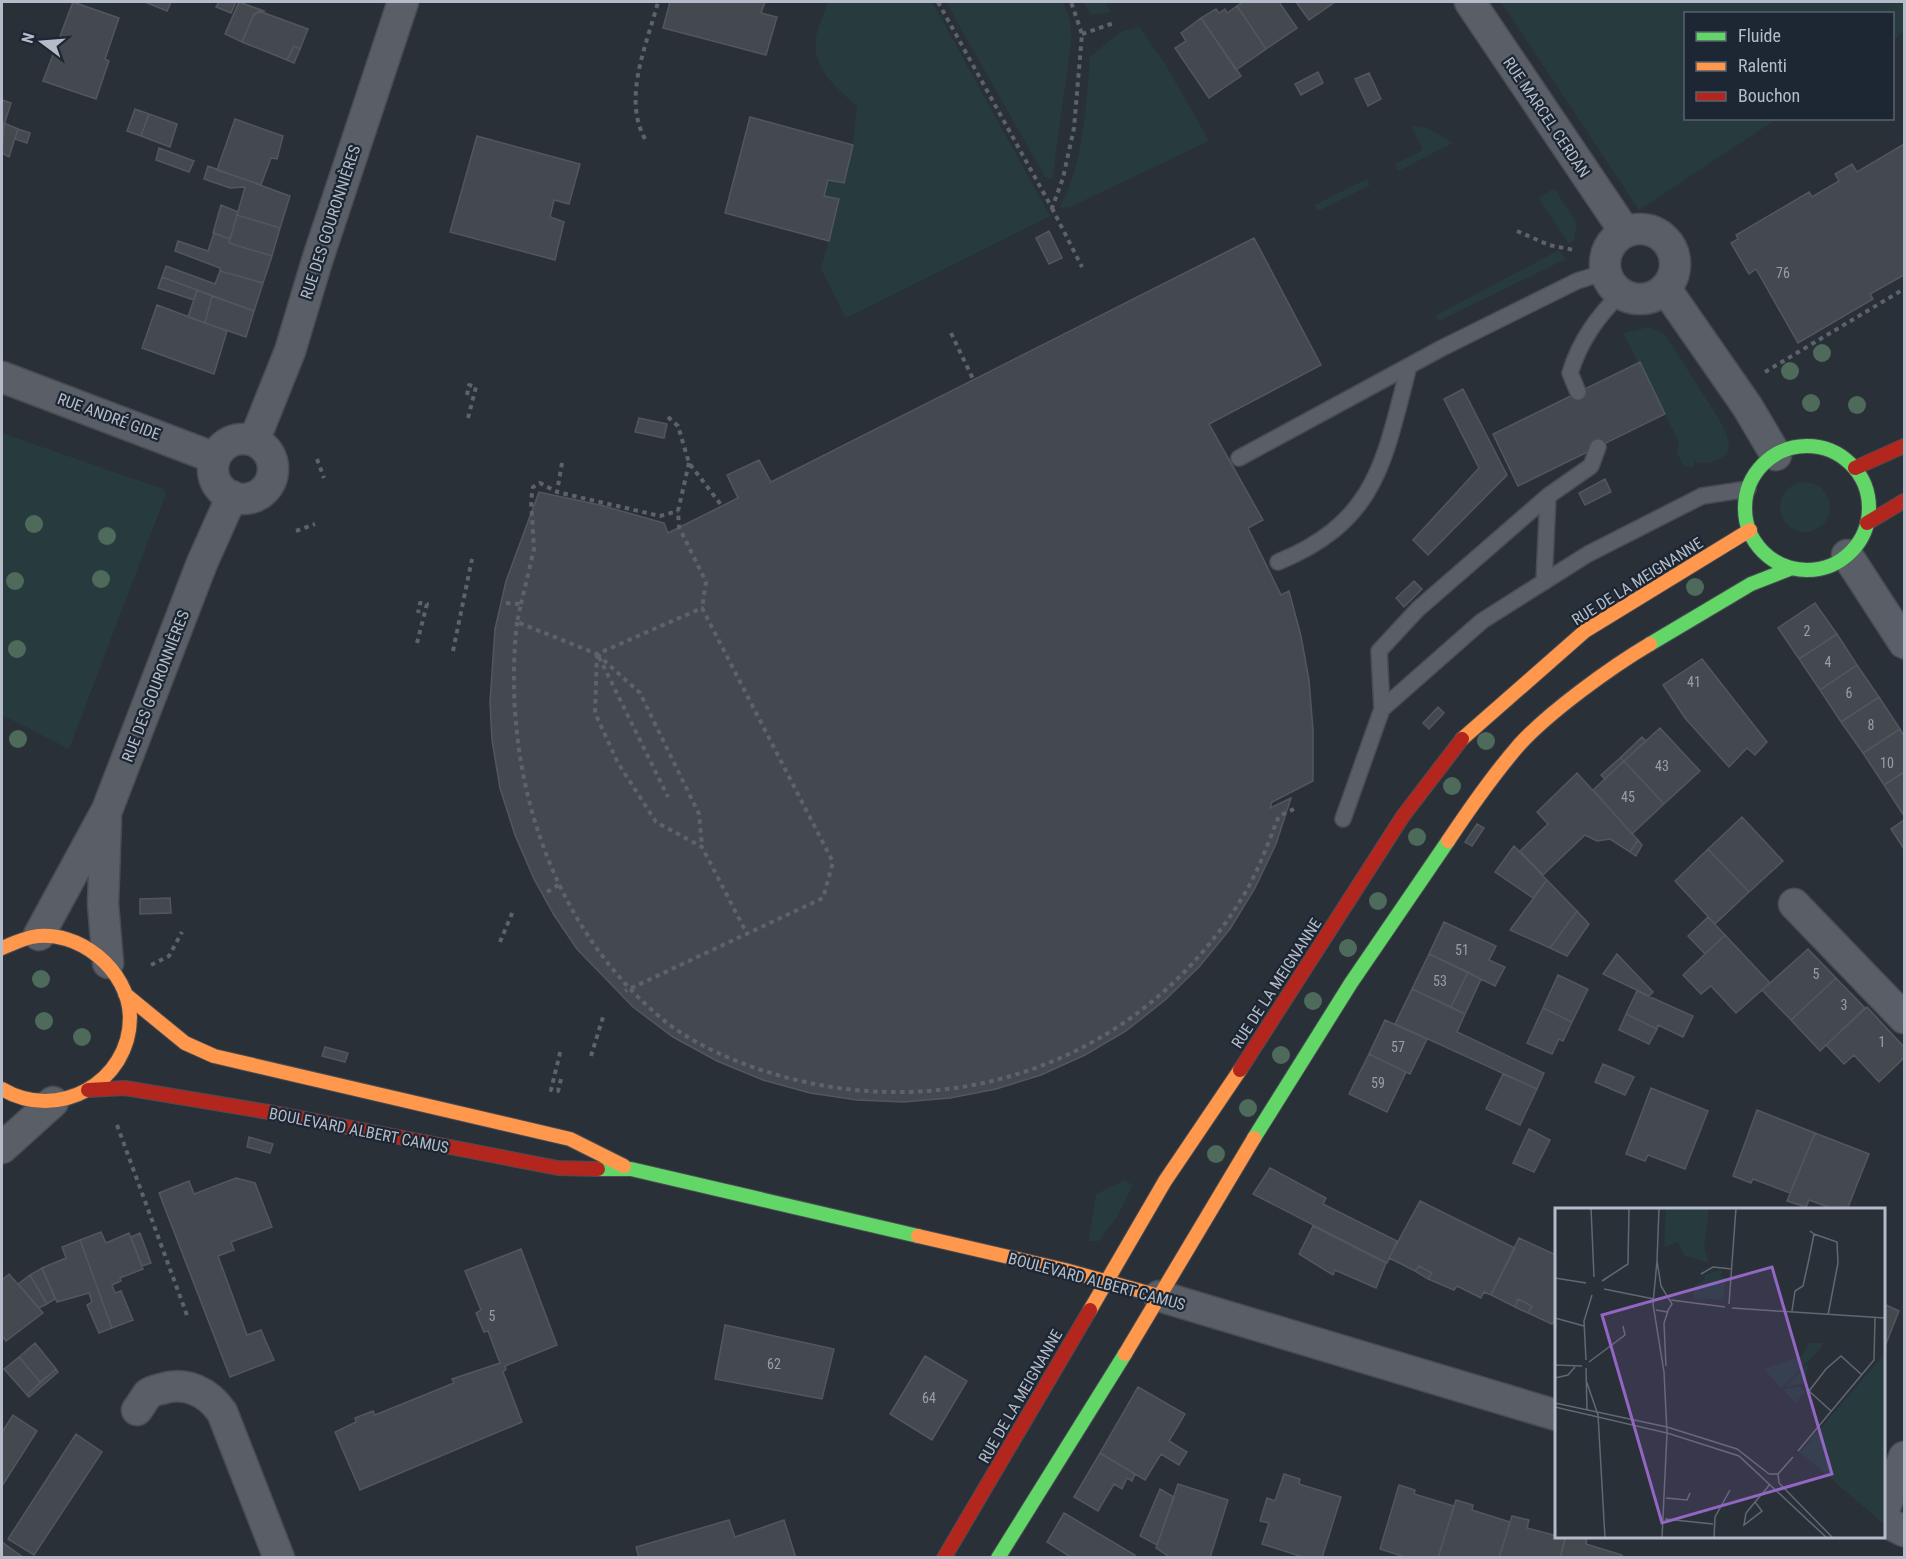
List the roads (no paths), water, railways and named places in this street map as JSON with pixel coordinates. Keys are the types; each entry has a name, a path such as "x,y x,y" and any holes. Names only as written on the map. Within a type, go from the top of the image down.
{"main road":[{"path":"1855,468 1905,446"},
{"path":"998,1557 1260,1127 1351,983 1480,793 1521,743 1570,701 1630,656 1751,584 1792,568 1826,567 1847,555 1860,540 1867,523 1868,494 1855,468 1838,454 1818,447 1797,447 1776,455 1759,469 1748,489 1746,516 1750,530 1763,551 1792,568"},
{"path":"1867,523 1905,501"},
{"name":"RUE DE LA MEIGNANNE","path":"944,1557 1165,1181 1205,1124 1399,822 1461,740 1585,631 1644,597 1750,530"},
{"path":"2,948 21,939 39,935 61,936 82,943 108,963 119,977 125,994 129,1018 125,1043 115,1065 98,1084 88,1090 71,1098 53,1102 28,1100 2,1089"},
{"name":"BOULEVARD ALBERT CAMUS","path":"125,994 185,1043 214,1056 570,1139 631,1169"},
{"name":"BOULEVARD ALBERT CAMUS","path":"88,1090 125,1088 274,1113 558,1168 631,1169 1107,1280 1159,1296"}],"street":[{"name":"RUE DES GOURONNIÈRES","path":"254,441 290,351 317,261 403,2"},
{"name":"RUE MARCEL CERDAN","path":"1470,2 1625,232"},
{"path":"1644,229 1653,231 1669,244 1674,255 1675,267 1672,279 1655,296 1643,299 1631,298 1613,283 1609,249 1625,232 1644,229"},
{"path":"1665,288 1747,406 1776,455"},
{"name":"RUE ANDRÉ GIDE","path":"2,377 215,458"},
{"path":"236,440 254,441 262,446 272,462 270,480 266,488 250,498 232,496 224,491 214,476 215,458 220,449 236,440"},
{"name":"RUE DES GOURONNIÈRES","path":"39,935 107,810 202,563 232,496"},
{"path":"1847,555 1905,643"},
{"name":"RUE DES GOURONNIÈRES","path":"107,810 103,904 108,963"},
{"path":"1794,904 1905,1018"},
{"path":"2,1148 53,1102"},
{"name":"BOULEVARD ALBERT CAMUS","path":"1159,1296 1555,1414"},
{"path":"137,1410 150,1392 174,1386 195,1389 216,1403 222,1412 279,1557"},
{"path":"1885,1507 1905,1457"},
{"path":"1885,1521 1905,1531"}],"lane":[{"path":"1239,458 1409,366 1577,281 1613,283 1603,312 1578,348 1570,373 1578,392"},
{"path":"1278,562 1306,551 1330,535 1352,515 1371,489 1384,461 1409,366"},
{"path":"1343,819 1382,710 1379,651 1418,609 1548,496 1591,466 1598,447"},
{"path":"1382,710 1482,621 1588,554 1702,496 1748,489"},
{"path":"1544,582 1548,496"}]}
